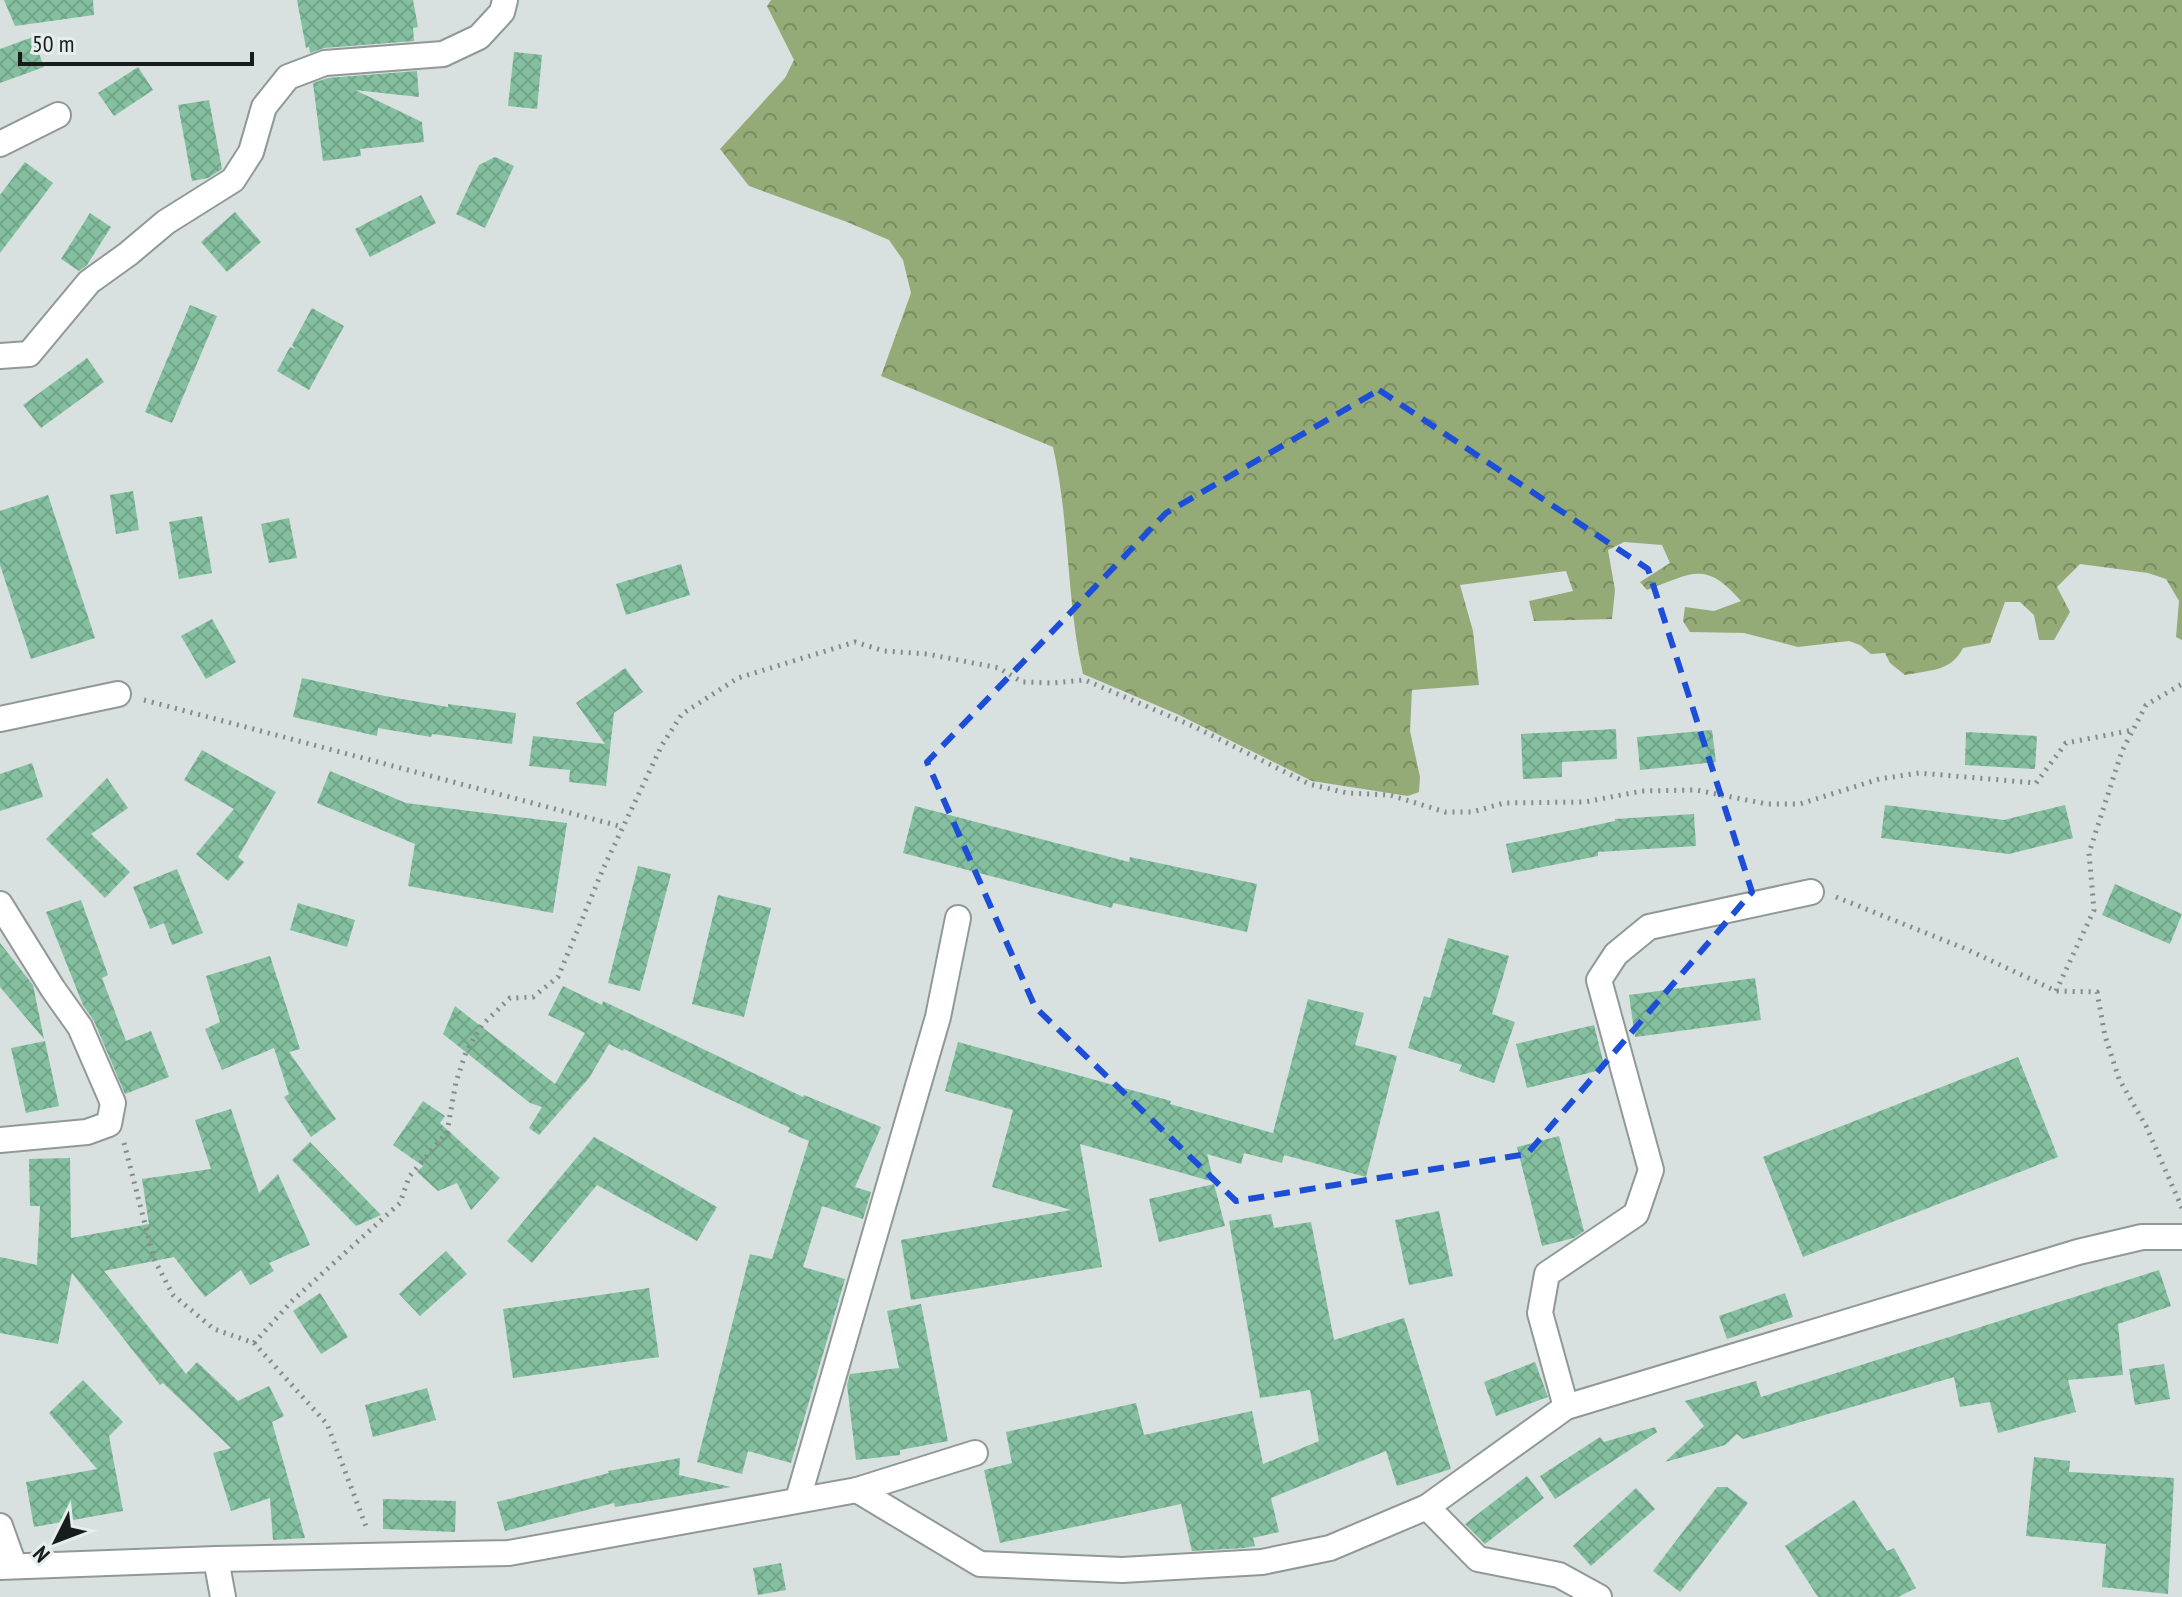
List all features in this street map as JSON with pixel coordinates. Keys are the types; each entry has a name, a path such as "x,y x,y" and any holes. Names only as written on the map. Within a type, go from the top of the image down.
{"street":[{"path":"0,356 29,354 89,282 166,222 233,180 251,152 264,107 288,77 325,63 443,54 479,37 502,12 505,0"},
{"path":"0,144 58,115"},
{"path":"0,719 118,694"},
{"path":"1566,1407 1540,1313 1547,1274 1636,1214 1651,1170 1599,980 1616,954 1649,927 1811,892"},
{"path":"0,904 80,1027 113,1103 109,1124 87,1132 0,1140"},
{"path":"798,1499 938,1017 958,918"},
{"path":"857,1490 980,1564 1122,1570 1262,1562 1330,1548 1427,1507 1566,1407 2078,1252 2142,1237 2182,1237"},
{"path":"0,1526 7,1566 509,1553 857,1490 975,1453"},
{"path":"1427,1507 1478,1559 1559,1575 1599,1597"},
{"path":"216,1559 223,1597"}],"path":[{"path":"254,1343 292,1301 400,1203 409,1177 447,1132 456,1082 466,1052 482,1025 510,998 533,997 558,977 662,745 682,714 738,678 855,642 884,651 927,654 999,668 1022,682 1085,680 1195,727 1309,784 1347,793 1390,795 1445,812 1472,812 1504,803 1585,802 1642,791 1696,790 1767,804 1800,804 1879,779 1919,773 2036,783 2066,743 2133,730"},
{"path":"2056,991 2094,910 2089,853 2122,751 2146,705 2182,684"},
{"path":"118,694 623,827"},
{"path":"1811,892 1833,896 1966,949 2056,991 2097,992 2105,1036 2119,1079 2146,1126 2182,1208"},
{"path":"113,1103 154,1259 173,1295 214,1329 254,1343 327,1424 377,1557"}],"highlighted area":[{"path":"1379,390 1648,569 1752,892 1527,1154 1236,1201 1035,1007 927,762 1166,513"}],"green space":[{"path":"771,0 2182,0 2182,640 2176,637 2179,601 2166,579 2148,573 2080,564 2057,587 2070,612 2054,640 2039,640 2034,615 2020,602 2005,602 1990,643 1963,648 1946,666 1905,675 1890,663 1885,653 1871,654 1849,641 1798,647 1744,633 1690,632 1683,621 1685,607 1714,611 1741,601 1729,588 1708,575 1687,575 1647,590 1640,582 1670,563 1662,545 1624,542 1608,550 1615,590 1612,619 1534,621 1529,601 1573,591 1566,571 1460,585 1473,631 1479,685 1412,690 1410,731 1420,777 1419,792 1408,796 1312,781 1177,714 1083,674 1053,447 881,376 911,293 903,260 889,240 749,186 720,149 785,78 794,60 767,6"}],"building":[{"path":"4,0 93,0 94,15 15,26"},
{"path":"297,0 413,0 418,27 413,28 414,41 324,48 310,53 309,47 306,48"},
{"path":"33,37 44,67 0,83 0,49"},
{"path":"514,52 542,55 537,109 508,106"},
{"path":"138,67 153,90 114,116 98,93"},
{"path":"417,71 419,97 355,90 422,122 424,142 360,149 361,156 323,161 313,83 328,78"},
{"path":"209,100 222,169 208,178 192,181 178,105"},
{"path":"495,157 514,166 485,228 456,214 479,165"},
{"path":"25,162 53,183 0,253 0,195"},
{"path":"421,195 436,223 370,257 355,229"},
{"path":"235,212 261,242 227,272 201,242"},
{"path":"90,213 111,227 87,265 79,271 61,259"},
{"path":"190,305 217,316 172,423 145,412"},
{"path":"312,308 344,326 309,390 277,371 290,347 295,349 292,345"},
{"path":"87,358 104,382 41,428 23,405"},
{"path":"133,491 139,530 116,534 110,495"},
{"path":"48,495 95,638 31,659 0,565 0,511"},
{"path":"202,516 212,573 179,579 169,522"},
{"path":"289,518 297,558 269,563 261,524"},
{"path":"681,564 690,595 626,615 616,584"},
{"path":"212,619 236,662 206,679 181,636"},
{"path":"625,668 643,692 614,713 606,786 569,782 570,770 529,766 533,736 605,744 576,703"},
{"path":"302,678 448,707 448,704 516,713 512,744 432,734 431,737 378,728 377,736 293,717"},
{"path":"1616,729 1617,759 1562,762 1562,777 1523,779 1521,734"},
{"path":"1712,730 1716,762 1640,770 1637,737"},
{"path":"1966,732 2037,736 2035,769 1965,765"},
{"path":"202,750 276,792 238,857 244,862 228,881 196,854 234,809 184,780"},
{"path":"32,763 43,797 0,811 0,774"},
{"path":"330,771 406,803 567,823 553,913 408,886 415,844 317,803"},
{"path":"107,778 128,808 91,834 130,872 105,898 46,839"},
{"path":"1885,805 2004,820 2065,805 2073,838 2009,854 1881,838"},
{"path":"915,806 1129,862 1130,857 1257,884 1247,932 1113,903 1112,908 903,853"},
{"path":"1694,814 1696,846 1598,852 1598,856 1512,873 1506,844 1615,819"},
{"path":"638,866 671,874 640,991 608,983"},
{"path":"177,869 203,933 172,945 164,923 150,929 133,887"},
{"path":"2115,884 2182,914 2170,944 2102,915"},
{"path":"718,895 771,908 744,1017 692,1004"},
{"path":"81,900 108,975 102,978 126,1041 151,1031 169,1077 125,1094 94,1021 83,1005 46,912"},
{"path":"298,903 355,920 347,947 290,930"},
{"path":"1448,938 1509,956 1492,1014 1515,1022 1494,1083 1459,1071 1462,1065 1408,1048 1424,996 1430,998"},
{"path":"0,943 33,985 44,1039 0,987"},
{"path":"270,956 300,1049 289,1052 336,1119 311,1137 284,1097 289,1094 274,1048 222,1070 205,1029 220,1022 206,976"},
{"path":"1755,978 1761,1020 1635,1037 1629,995"},
{"path":"563,986 602,1005 603,1001 803,1097 881,1127 855,1187 871,1192 863,1219 822,1206 803,1267 845,1279 791,1463 748,1451 742,1474 697,1462 750,1254 772,1259 809,1141 788,1132 790,1128 609,1044 589,1078 539,1135 529,1128 542,1107 530,1103 443,1034 455,1006 555,1084 585,1033 548,1015"},
{"path":"1308,999 1364,1013 1355,1045 1397,1056 1366,1177 1284,1155 1282,1163 1244,1153 1241,1164 1207,1154 1214,1182 1080,1144 1102,1267 911,1300 901,1240 1071,1210 992,1187 1013,1110 945,1091 958,1042 1171,1101 1170,1104 1273,1133"},
{"path":"1594,1025 1605,1069 1527,1088 1516,1044"},
{"path":"45,1041 59,1106 26,1113 11,1048"},
{"path":"2018,1057 2058,1157 1803,1257 1763,1157"},
{"path":"423,1101 445,1116 440,1123 500,1178 471,1210 457,1183 438,1191 417,1172 423,1166 393,1145"},
{"path":"231,1109 259,1193 278,1174 310,1245 269,1263 274,1271 250,1285 241,1270 205,1297 174,1257 104,1271 186,1374 197,1362 238,1401 269,1386 284,1416 272,1422 305,1538 273,1540 270,1498 231,1511 213,1453 231,1448 163,1383 160,1385 72,1273 58,1344 0,1333 0,1257 37,1265 40,1206 30,1206 29,1159 70,1158 71,1238 149,1224 142,1179 211,1169 195,1120"},
{"path":"1559,1136 1584,1231 1574,1238 1542,1246 1517,1147"},
{"path":"594,1137 717,1207 697,1241 597,1185 532,1263 507,1241"},
{"path":"310,1142 381,1215 356,1226 292,1160"},
{"path":"1214,1184 1225,1226 1159,1242 1149,1199"},
{"path":"1439,1211 1453,1276 1409,1285 1395,1220"},
{"path":"1271,1214 1274,1228 1311,1222 1334,1340 1404,1318 1451,1469 1397,1486 1386,1451 1271,1498 1279,1532 1253,1538 1255,1546 1244,1548 1192,1551 1181,1504 1000,1543 984,1470 1012,1463 1006,1432 1136,1403 1144,1435 1252,1411 1263,1464 1319,1441 1310,1390 1260,1398 1229,1221"},
{"path":"446,1251 467,1274 420,1316 399,1294"},
{"path":"2159,1270 2171,1306 2118,1324 2123,1375 2068,1380 2076,1412 1998,1433 1990,1402 1960,1407 1954,1377 1743,1439 1737,1434 1725,1445 1665,1462 1704,1426 1685,1401 1756,1381 1761,1397"},
{"path":"649,1288 659,1357 513,1378 503,1309"},
{"path":"320,1293 348,1337 321,1354 293,1311"},
{"path":"1785,1293 1793,1317 1727,1339 1719,1316"},
{"path":"921,1304 948,1441 900,1450 900,1455 856,1460 847,1385 850,1374 899,1368 887,1311"},
{"path":"1535,1362 1548,1397 1496,1416 1484,1382"},
{"path":"2164,1364 2170,1399 2135,1405 2129,1369"},
{"path":"83,1380 123,1422 109,1436 123,1511 34,1527 26,1482 97,1469 49,1413"},
{"path":"427,1388 436,1420 373,1437 365,1405"},
{"path":"1655,1427 1657,1432 1555,1499 1540,1476 1600,1437 1604,1442"},
{"path":"2034,1457 2070,1461 2069,1472 2174,1478 2168,1594 2102,1587 2106,1544 2026,1536"},
{"path":"680,1458 679,1475 731,1487 615,1507 614,1503 505,1531 497,1502 608,1471"},
{"path":"1527,1476 1544,1498 1485,1544 1465,1524"},
{"path":"1717,1487 1727,1487 1748,1503 1680,1592 1653,1571"},
{"path":"1636,1488 1655,1509 1591,1566 1573,1546"},
{"path":"383,1499 456,1501 455,1532 383,1529"},
{"path":"1854,1500 1887,1551 1894,1548 1916,1588 1898,1597 1818,1597 1785,1546"},
{"path":"781,1563 786,1590 758,1595 753,1568"}]}
